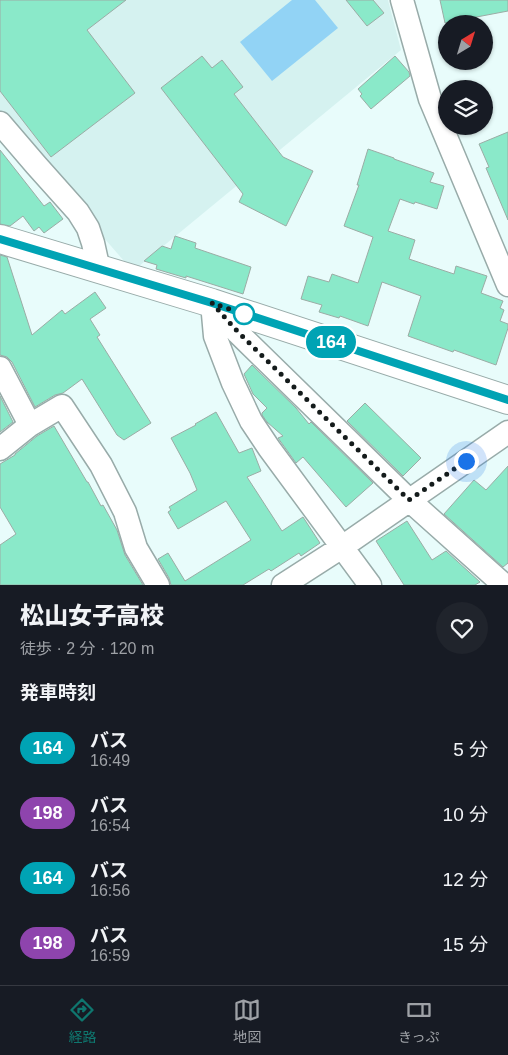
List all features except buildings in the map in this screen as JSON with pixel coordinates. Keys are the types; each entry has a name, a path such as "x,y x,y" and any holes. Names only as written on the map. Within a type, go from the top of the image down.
{"main road":[{"path":"0,239 212,303 508,400"}],"street":[{"path":"402,0 430,99 508,285"},
{"path":"0,123 78,212 88,228 99,270"},
{"path":"212,303 246,340 409,500 504,585"},
{"path":"212,303 215,336 233,383 251,421 370,585"},
{"path":"0,368 30,424"},
{"path":"0,448 30,424 62,406 101,465 125,512 136,548 158,585"},
{"path":"283,585 342,547 508,432"}],"shaded area":[{"path":"0,0 388,0 401,50 138,267 124,261 32,155 0,114"}],"water":[{"path":"292,0 315,0 338,28 272,81 240,42"}],"bus line":[{"name":"164","path":"0,239 212,303 508,400"}],"route":[{"path":"244,314 249,316 212,303 238,332 409,500 466,461"}]}
